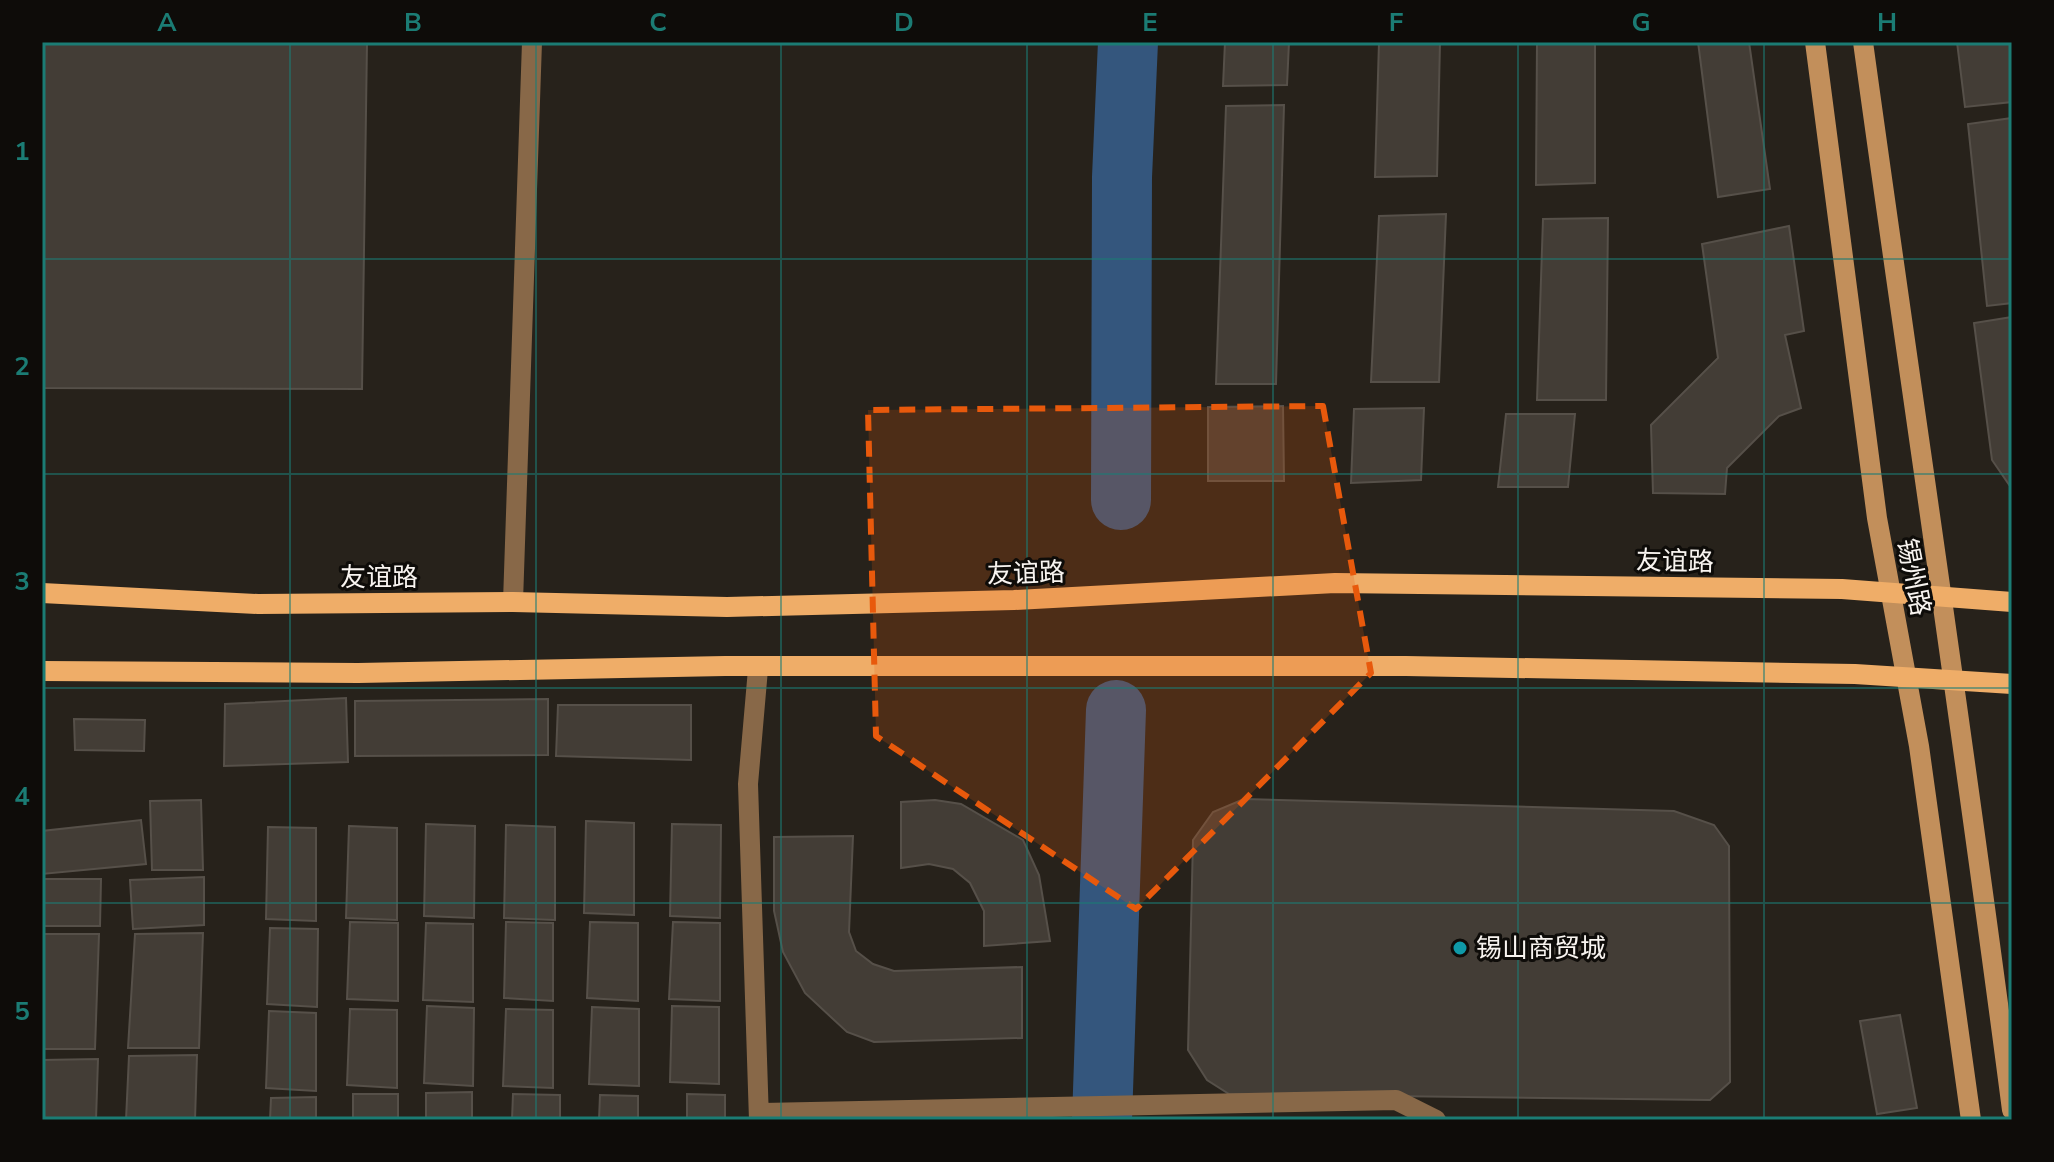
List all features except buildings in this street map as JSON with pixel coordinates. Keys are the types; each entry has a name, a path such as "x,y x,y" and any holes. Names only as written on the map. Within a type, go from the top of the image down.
{"main road":[{"name":"友谊路","path":"42,593 258,604 513,602 727,607 998,601 1335,583 1842,589 2012,602"},
{"path":"42,671 358,673 725,666 758,669 1406,666 1906,677 2012,684"}],"street":[{"path":"513,602 532,42"},
{"name":"锡州路","path":"1815,42 1877,518 1919,746 1971,1120"},
{"name":"锡州路","path":"1863,42 2012,1110"},
{"path":"758,669 748,784 759,1117 1396,1100 1436,1120"}],"highlighted area":[{"path":"1323,406 1371,673 1136,909 876,736 868,410"}],"waterway":[{"path":"1121,500 1122,177 1128,42"},
{"path":"1102,1120 1116,710"}],"place":[{"name":"锡山商贸城","path":"1460,948"}]}
